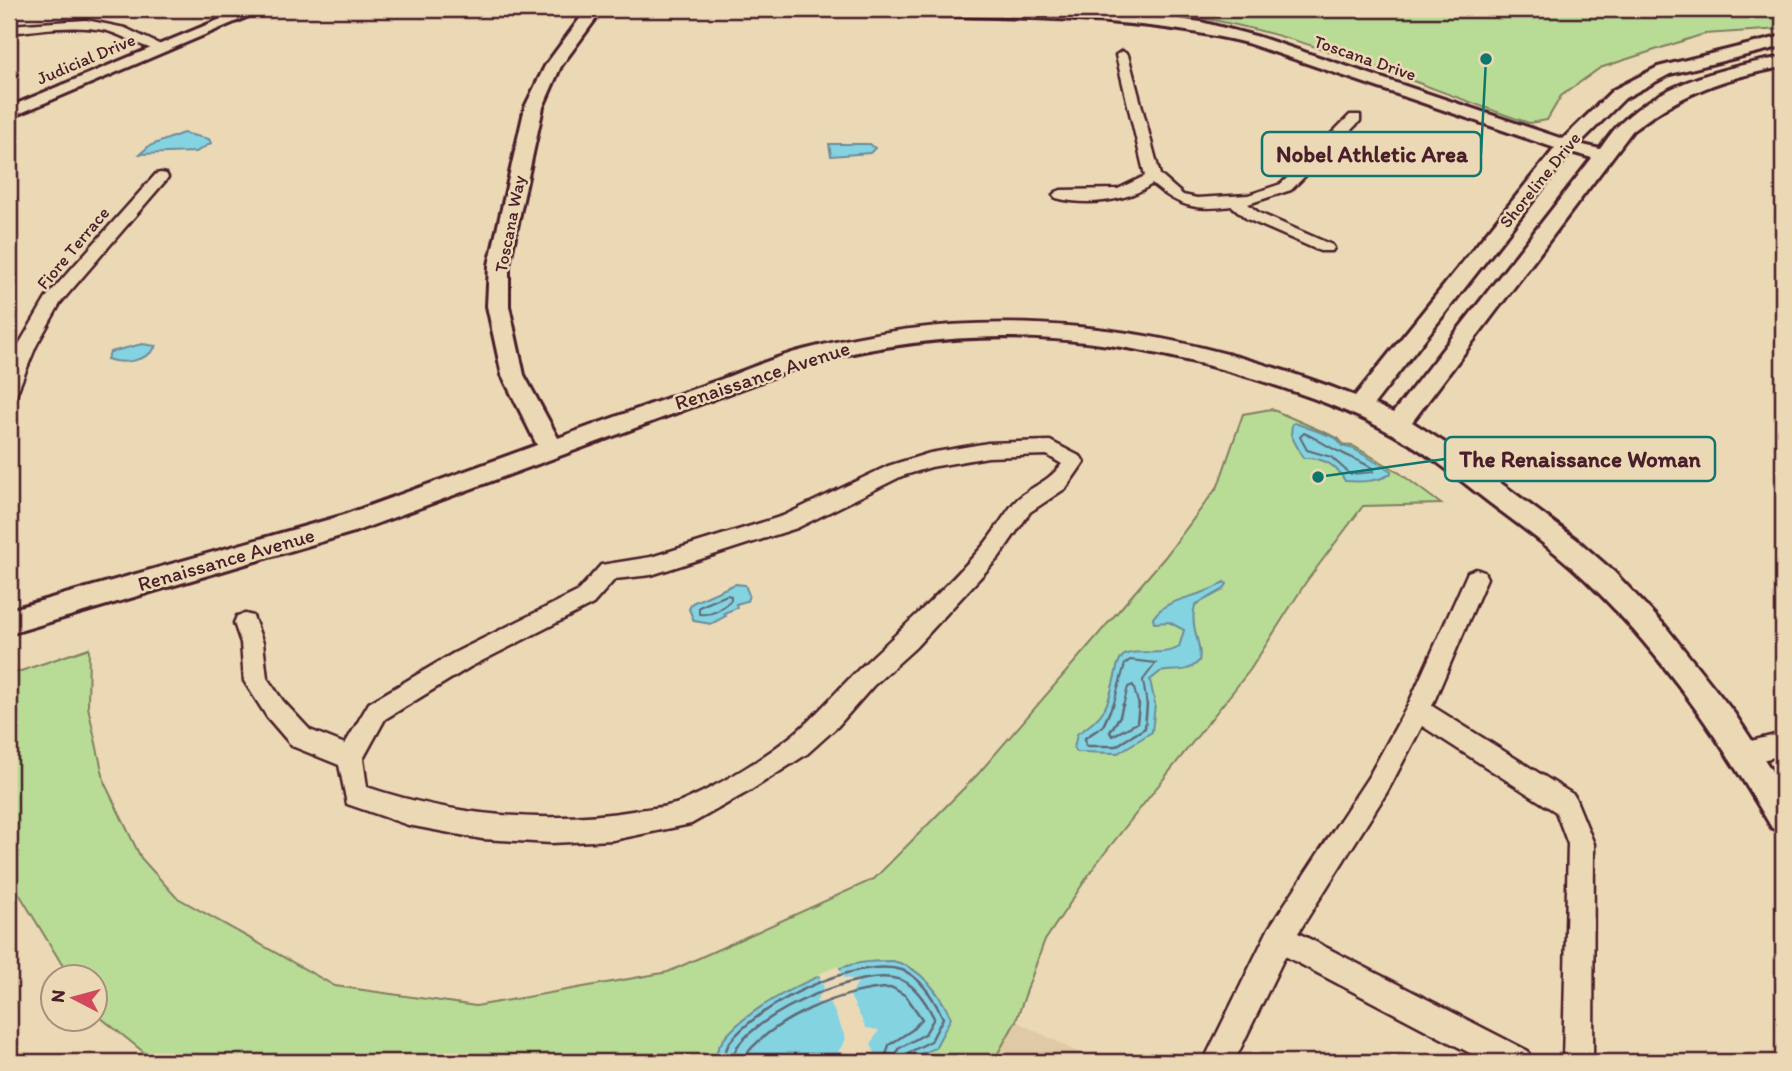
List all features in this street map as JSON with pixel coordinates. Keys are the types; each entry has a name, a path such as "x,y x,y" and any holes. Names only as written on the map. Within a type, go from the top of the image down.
{"street":[{"name":"Judicial Drive","path":"9,113 154,44 220,9"},
{"name":"Judicial Drive","path":"9,98 257,9"},
{"name":"Toscana Way","path":"551,447 513,375 498,306 499,265 534,107 553,66 595,9"},
{"name":"Toscana Drive","path":"899,9 1148,20 1201,27 1253,40 1538,138 1604,156"},
{"path":"9,29 80,22 107,24 154,44"},
{"name":"Shoreline Drive","path":"1359,407 1567,145 1619,94 1664,70 1783,41"},
{"path":"1122,55 1153,177 1178,198 1196,202 1250,200 1286,187 1355,118"},
{"name":"Shoreline Drive","path":"1396,425 1626,127 1651,107 1684,87 1715,76 1783,62"},
{"name":"Fiore Terrace","path":"9,390 27,346 54,299 161,177"},
{"path":"1061,195 1116,196 1137,190 1153,177"},
{"path":"1168,216 1178,198"},
{"path":"1235,201 1253,216 1326,248"},
{"name":"Renaissance Avenue","path":"9,622 345,525 448,489 551,447 807,356 875,340 969,330 1067,331 1146,341 1258,372 1359,407 1396,425 1484,484 1554,537 1602,578 1685,669 1744,752 1783,817"},
{"path":"1050,448 1074,462 1059,483 1023,506 991,551 907,641 865,678 828,719 798,746 742,782 682,815 613,827 551,830 482,826 420,815 356,796 350,758 377,711 463,660 585,598 609,571 651,566 790,522 835,503 895,471 930,460 988,450 1050,448"},
{"path":"1218,1062 1279,938 1378,784 1418,710 1476,578"},
{"path":"245,623 252,643 256,681 275,709 300,738 350,758"},
{"path":"1418,710 1575,801 1581,845 1578,1062"},
{"path":"1744,752 1783,744"},
{"path":"1279,938 1517,1062"}],"shaded area":[{"path":"1016,1021 1097,1062 993,1062"}],"green space":[{"path":"1121,9 1759,9 1780,19 1783,27 1704,34 1600,68 1561,96 1547,120 1529,123 1379,68 1277,35 1174,13"},
{"path":"1271,409 1338,438 1344,445 1353,446 1397,471 1441,504 1363,506 1306,582 1250,670 1096,864 1044,942 1016,1021 993,1062 156,1062 108,1023 108,962 61,962 9,877 9,675 89,648 88,707 105,784 141,858 176,897 335,986 476,1006 668,972 874,879 978,774 1165,557 1218,486 1243,414"}],"water":[{"path":"183,133 209,139 211,143 196,152 140,154 149,146"},
{"path":"829,144 870,144 875,148 870,153 831,156"},
{"path":"142,344 156,346 147,355 134,360 120,362 107,359 110,352"},
{"path":"1292,424 1336,438 1342,446 1354,449 1391,471 1391,474 1369,481 1345,481 1328,463 1303,458 1291,435"},
{"path":"1224,582 1227,584 1223,590 1195,605 1194,622 1199,661 1185,670 1160,672 1150,680 1155,704 1152,732 1118,753 1077,752 1074,748 1077,734 1095,721 1105,708 1122,657 1133,653 1164,652 1179,647 1184,630 1169,622 1154,623 1153,618 1158,612 1171,603"},
{"path":"735,584 745,585 749,595 747,601 736,604 737,608 724,613 726,616 711,624 694,621 689,609 692,603"},
{"path":"893,961 921,975 951,1018 935,1048 902,1062 715,1062 719,1046 732,1030 774,999 844,967 864,962"}],"pier":[{"path":"838,966 844,978 859,980 850,996 866,1028 879,1030 871,1044 879,1062 856,1062 852,1054 838,1052 846,1039 831,1004 816,1002 824,988 819,974"}],"place":[{"name":"Nobel Athletic Area","path":"1486,59"},
{"name":"The Renaissance Woman","path":"1318,477"}]}
